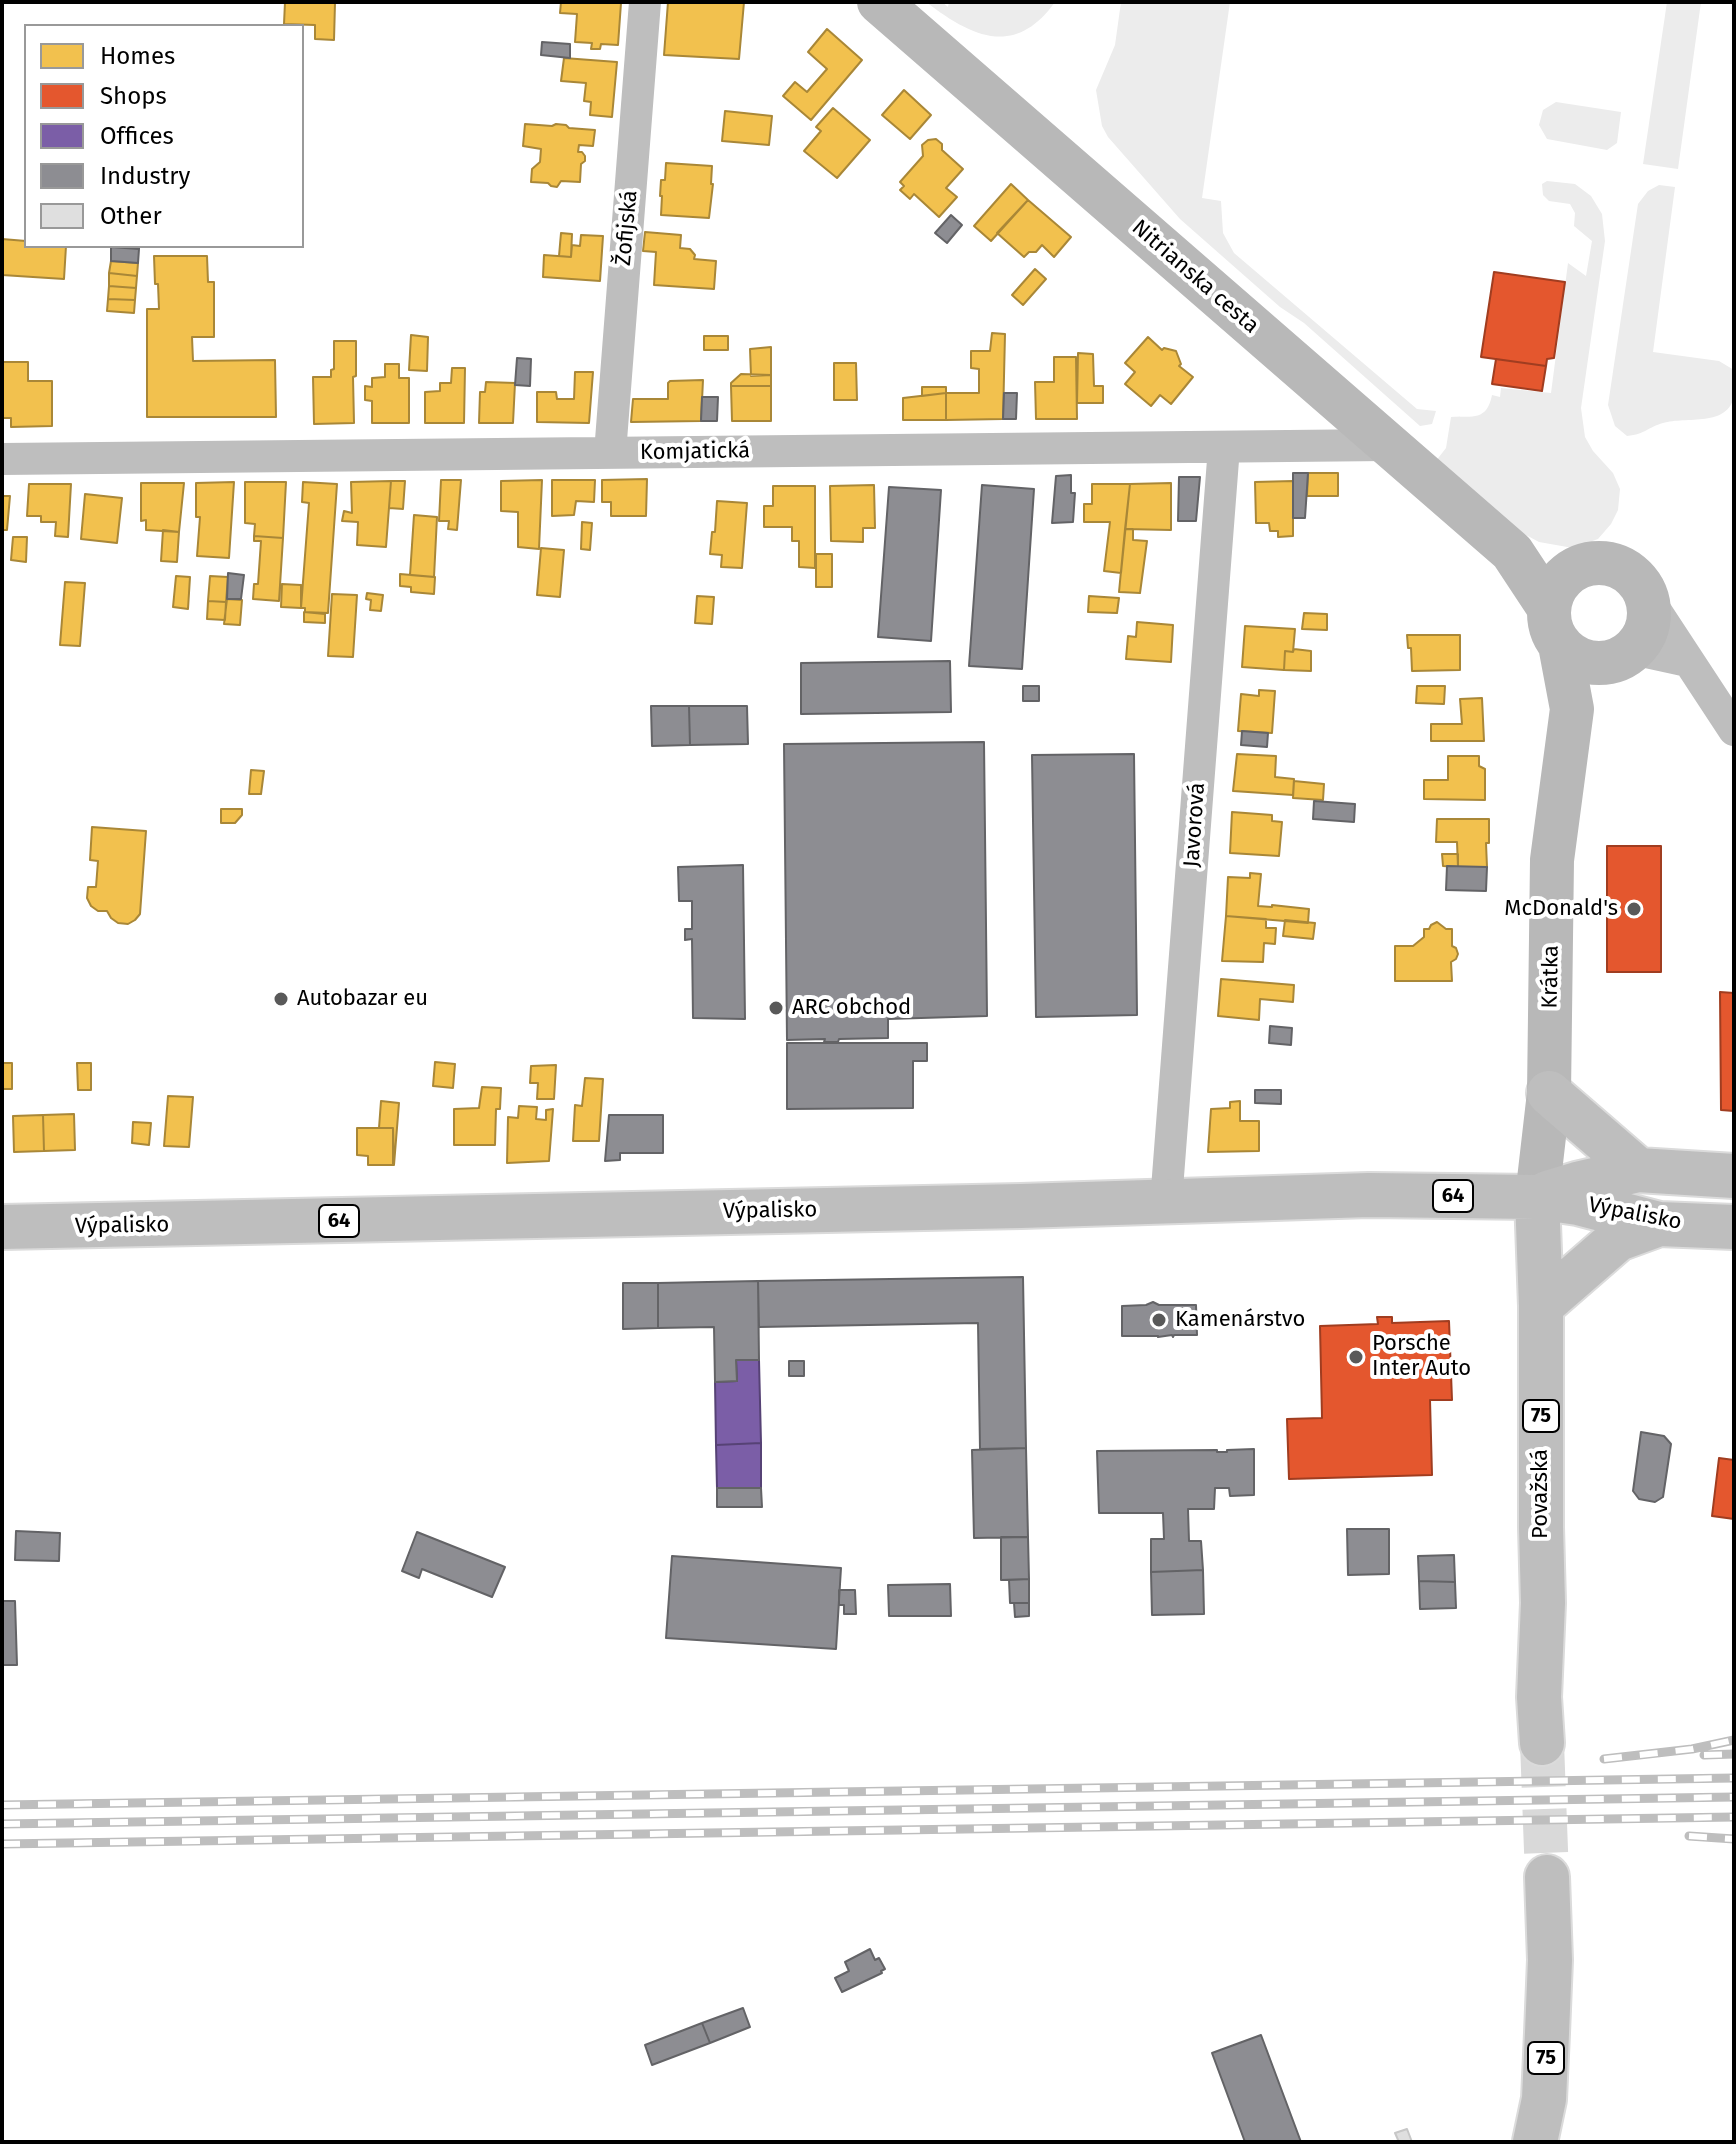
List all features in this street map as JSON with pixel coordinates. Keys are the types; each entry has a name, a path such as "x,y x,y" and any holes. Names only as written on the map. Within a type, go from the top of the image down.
{"main road":[{"name":"Nitrianska cesta","path":"879,2 1512,552 1554,626"},
{"name":"Nitrianska cesta","path":"1512,552 1573,570"},
{"path":"1572,709 1639,642 1647,626 1648,606 1635,578 1619,567 1599,563 1573,570 1554,590 1554,626 1574,657 1591,663 1622,656"},
{"name":"Krátka","path":"1537,1197 1549,1093 1552,860 1572,709 1554,626"},
{"path":"1549,1093 1638,1170"},
{"name":"Výpalisko","path":"1537,1197 1638,1170 1734,1176"},
{"name":"Výpalisko","path":"2,1227 1369,1195 1537,1197 1578,1203 1659,1224 1734,1227"},
{"name":"Považská","path":"1537,1197 1541,1306 1543,1603 1539,1697 1542,1743"},
{"name":"64","path":"1541,1306 1618,1239 1659,1224"},
{"name":"75","path":"1535,2142 1544,2099 1547,2047 1550,1960 1547,1877"}],"street":[{"name":"Žofijská","path":"610,453 645,2"},
{"name":"Komjatická","path":"2,459 1387,445"},
{"name":"Javorová","path":"1166,1202 1224,447"},
{"path":"1646,596 1734,730"},
{"path":"1622,656 1688,661"}],"shaded area":[{"path":"926,2 942,2 948,7 949,2 1055,2 1040,20 1024,31 1009,36 993,36 960,25"},
{"path":"1121,2 1230,2 1202,198 1221,201 1223,233 1234,253 1417,409 1436,411 1432,424 1420,426 1180,219 1108,137 1102,126 1096,90 1115,45"},
{"path":"1667,2 1701,2 1678,169 1643,164"},
{"path":"1556,102 1621,112 1617,143 1607,150 1547,139 1539,125 1543,110"},
{"path":"1547,181 1575,184 1591,196 1602,214 1605,241 1581,408 1585,437 1613,473 1620,489 1618,510 1598,539 1573,548 1539,542 1500,521 1432,466 1446,448 1451,417 1483,413 1492,395 1500,397 1501,388 1551,393 1568,263 1586,276 1592,241 1574,226 1575,213 1570,204 1549,201 1543,195 1542,184"},
{"path":"1659,185 1675,187 1653,352 1719,361 1734,370 1734,395 1724,412 1715,417 1672,421 1627,436 1615,426 1608,405 1638,204 1648,191"}],"building: Homes":[{"path":"285,2 335,3 334,40 315,39 315,25 284,24"},
{"path":"561,2 621,3 618,45 601,44 600,49 591,49 592,43 575,42 577,14 560,13"},
{"path":"668,2 744,2 739,59 664,55"},
{"path":"827,29 862,60 811,120 783,96 795,82 807,92 827,69 808,52"},
{"path":"564,58 617,62 612,117 590,115 591,102 584,101 586,83 561,81"},
{"path":"904,90 931,115 910,139 882,115"},
{"path":"833,108 870,140 837,178 804,151 821,131 816,127"},
{"path":"725,111 772,116 769,145 722,141"},
{"path":"525,124 556,124 595,130 593,146 579,145 578,152 585,156 581,164 580,182 561,181 557,187 531,182 532,169 540,162 541,149 523,146"},
{"path":"936,139 942,144 942,150 963,169 946,188 957,197 939,217 914,194 910,199 900,190 904,186 900,182 923,156 922,145"},
{"path":"666,163 712,166 709,218 661,215 661,180 665,180"},
{"path":"1011,184 1028,200 991,241 974,226"},
{"path":"1028,200 1071,237 1054,257 1042,245 1036,252 1029,252 1024,257 997,233"},
{"path":"645,232 681,235 680,248 690,249 695,255 694,259 716,261 714,289 654,285 656,252 643,251"},
{"path":"561,233 572,234 571,257 559,256"},
{"path":"581,235 603,236 600,281 543,277 544,255 571,257 572,245 580,246"},
{"path":"2,239 24,241 24,248 66,248 64,279 2,275"},
{"path":"154,256 207,256 208,282 214,282 214,337 192,337 193,361 275,360 276,417 147,417 147,309 159,309"},
{"path":"111,261 138,263 137,276 109,273"},
{"path":"1035,269 1046,279 1023,305 1012,295"},
{"path":"109,273 137,276 136,288 109,286"},
{"path":"109,286 136,288 135,300 108,299"},
{"path":"108,299 135,300 134,313 107,311"},
{"path":"992,333 1005,334 1003,419 946,420 946,393 979,393 979,369 971,368 971,351 990,351"},
{"path":"411,335 428,337 427,371 409,370"},
{"path":"704,336 728,336 728,350 704,350"},
{"path":"1148,337 1162,350 1176,351 1179,366 1193,377 1171,404 1160,395 1151,406 1125,384 1135,372 1125,363"},
{"path":"334,341 356,341 354,423 314,424 313,377 331,377"},
{"path":"771,347 771,375 751,376 750,349"},
{"path":"1078,353 1093,354 1094,386 1103,386 1103,403 1077,403"},
{"path":"1054,357 1076,357 1077,419 1036,419 1035,382 1054,382"},
{"path":"2,362 28,362 28,381 52,381 52,426 11,427 11,418 2,418"},
{"path":"834,363 856,363 857,400 834,400"},
{"path":"385,364 399,364 399,378 409,378 409,423 372,423 372,401 365,400 365,386 372,387 372,378 385,377"},
{"path":"452,368 465,368 464,423 425,423 425,392 440,391 440,383 451,383"},
{"path":"575,372 593,372 589,423 537,422 537,392 556,392 557,399 574,399"},
{"path":"741,374 771,375 771,386 731,386"},
{"path":"703,380 701,421 631,422 633,399 668,399 670,381"},
{"path":"486,382 515,383 513,423 479,423 480,392 485,392"},
{"path":"731,386 771,386 771,421 732,421"},
{"path":"922,387 946,387 946,393 922,396"},
{"path":"946,393 946,420 903,420 903,398"},
{"path":"1308,473 1338,473 1338,496 1307,496"},
{"path":"647,479 646,516 611,516 611,502 602,502 602,480"},
{"path":"441,480 461,480 457,530 448,529 449,521 439,521"},
{"path":"542,480 539,549 518,547 518,512 501,511 501,481"},
{"path":"552,480 595,480 594,502 576,501 574,515 552,516"},
{"path":"391,481 405,481 403,509 389,508"},
{"path":"391,481 386,547 357,545 358,522 342,521 344,511 352,513 351,482"},
{"path":"1293,481 1293,536 1278,537 1278,531 1270,531 1269,523 1256,523 1255,482"},
{"path":"234,482 229,558 197,556 200,517 196,517 196,483"},
{"path":"245,482 286,482 283,538 254,536 255,524 245,523"},
{"path":"303,482 337,484 328,613 305,612 305,608 301,608 309,503 302,502"},
{"path":"141,483 184,483 179,532 146,530 146,520 141,521"},
{"path":"1171,483 1171,530 1125,529 1130,484"},
{"path":"29,484 71,484 68,537 55,536 56,522 41,522 41,516 27,516"},
{"path":"1092,484 1130,484 1121,573 1104,571 1110,522 1084,522 1084,504 1092,504"},
{"path":"874,485 875,528 863,528 863,542 831,541 830,486"},
{"path":"773,486 815,486 815,568 799,567 799,541 792,541 792,527 764,527 764,506 773,506"},
{"path":"85,494 122,498 117,543 81,539"},
{"path":"2,496 10,496 7,530 2,530"},
{"path":"717,501 747,503 742,568 721,567 722,555 710,554"},
{"path":"414,515 437,517 434,577 410,575"},
{"path":"582,522 592,523 590,550 581,549"},
{"path":"1125,529 1133,529 1133,540 1147,541 1140,593 1119,592"},
{"path":"163,530 179,532 177,562 161,561"},
{"path":"254,536 283,538 279,601 253,599 254,584 258,584 261,541 254,541"},
{"path":"13,537 27,537 26,562 11,560"},
{"path":"541,548 564,550 560,597 537,595"},
{"path":"816,554 832,554 832,587 816,587"},
{"path":"400,574 435,577 434,594 411,592 411,587 400,586"},
{"path":"176,576 190,577 188,609 173,607"},
{"path":"210,576 228,577 226,602 208,601"},
{"path":"65,582 85,583 80,646 60,645"},
{"path":"282,584 301,585 301,608 281,607"},
{"path":"367,593 383,595 381,611 370,610 371,600 366,599"},
{"path":"332,594 357,595 353,657 328,656"},
{"path":"697,596 714,597 712,624 695,623"},
{"path":"1089,596 1119,598 1117,613 1088,612"},
{"path":"227,599 242,600 240,625 224,624"},
{"path":"208,601 226,602 225,620 207,619"},
{"path":"304,612 325,614 325,623 304,622"},
{"path":"1304,613 1327,614 1327,630 1302,629"},
{"path":"1137,622 1173,625 1171,662 1126,659 1128,636 1136,637"},
{"path":"1245,626 1295,629 1293,652 1285,651 1284,670 1242,667"},
{"path":"1407,635 1460,635 1460,670 1412,671"},
{"path":"1294,649 1311,651 1311,671 1284,670 1285,651 1293,652"},
{"path":"1417,686 1445,686 1444,704 1416,703"},
{"path":"1259,690 1275,691 1272,733 1238,731 1241,694 1259,696"},
{"path":"1482,698 1484,741 1431,741 1431,724 1462,724 1460,699"},
{"path":"1237,754 1276,756 1275,777 1294,779 1293,795 1233,791"},
{"path":"1448,756 1479,756 1479,766 1485,769 1485,800 1424,799 1424,780 1448,780"},
{"path":"251,770 264,771 261,794 249,794"},
{"path":"1294,781 1324,784 1323,800 1293,798"},
{"path":"221,809 242,809 242,815 235,823 221,823"},
{"path":"1232,812 1272,815 1272,821 1282,822 1279,856 1230,853"},
{"path":"1437,819 1489,819 1487,867 1458,867 1457,842 1436,842"},
{"path":"92,827 146,831 140,914 128,924 118,923 107,911 98,911 87,898 88,887 96,887 98,861 90,860"},
{"path":"1442,854 1458,854 1458,867 1443,866"},
{"path":"1250,873 1261,874 1258,906 1309,909 1308,923 1226,916 1228,877 1250,878"},
{"path":"1226,916 1266,919 1266,928 1276,928 1275,944 1264,943 1263,962 1222,961"},
{"path":"1285,920 1315,923 1313,939 1283,936"},
{"path":"1437,922 1446,929 1452,929 1452,946 1458,954 1451,962 1452,981 1395,981 1395,946 1413,946 1424,937 1424,929"},
{"path":"1221,979 1294,985 1293,1002 1260,999 1259,1020 1218,1016"},
{"path":"435,1062 455,1064 453,1088 433,1086"},
{"path":"2,1063 12,1063 12,1089 2,1089"},
{"path":"77,1063 91,1063 91,1090 78,1090"},
{"path":"556,1065 554,1099 537,1099 538,1083 530,1083 531,1066"},
{"path":"585,1078 603,1079 599,1141 573,1141 575,1105 582,1106"},
{"path":"482,1087 501,1088 500,1109 496,1109 495,1145 454,1145 454,1109 479,1108"},
{"path":"168,1096 193,1097 189,1147 164,1146"},
{"path":"381,1101 399,1103 394,1165 393,1128 379,1128"},
{"path":"1240,1101 1240,1121 1259,1121 1259,1151 1208,1152 1211,1109 1230,1108 1230,1102"},
{"path":"519,1106 537,1107 536,1119 546,1120 546,1110 553,1109 549,1161 507,1163 508,1117 518,1118"},
{"path":"74,1114 75,1150 44,1151 43,1115"},
{"path":"43,1115 44,1151 14,1152 13,1116"},
{"path":"133,1122 151,1123 149,1145 132,1143"},
{"path":"357,1128 393,1128 393,1165 368,1165 368,1156 357,1155"}],"building: Shops":[{"path":"1494,272 1565,282 1554,358 1547,359 1546,366 1481,357"},
{"path":"1496,359 1546,366 1542,391 1492,384"},
{"name":"McDonald's","path":"1607,846 1661,846 1661,972 1607,972"},
{"path":"1720,992 1734,993 1734,1111 1721,1110"},
{"path":"1377,1317 1392,1317 1392,1323 1449,1321 1452,1400 1430,1400 1432,1475 1289,1479 1287,1419 1322,1418 1320,1326 1378,1324"},
{"path":"1719,1458 1734,1460 1734,1519 1712,1516"}],"building: Offices":[{"path":"736,1360 759,1360 761,1443 716,1445 715,1382 737,1381"},
{"path":"761,1443 761,1488 717,1488 716,1445"}],"building: Industry":[{"path":"542,42 570,44 570,58 541,55"},
{"path":"951,215 962,225 947,243 935,233"},
{"path":"111,248 139,249 138,263 111,261"},
{"path":"517,358 531,359 530,386 515,385"},
{"path":"1004,393 1017,393 1016,419 1003,419"},
{"path":"702,397 718,397 717,421 701,421"},
{"path":"1293,473 1308,473 1305,518 1293,518"},
{"path":"1071,475 1071,493 1075,493 1073,522 1052,523 1056,476"},
{"path":"1179,477 1200,477 1196,521 1178,521"},
{"path":"982,485 1034,489 1022,669 969,666"},
{"path":"889,487 941,490 931,641 878,637"},
{"path":"228,573 244,575 241,599 227,599"},
{"path":"950,661 951,712 801,714 801,663"},
{"path":"1023,686 1039,686 1039,701 1023,701"},
{"path":"651,706 689,706 690,745 652,746"},
{"path":"689,706 747,706 748,744 690,745"},
{"path":"1242,731 1268,733 1267,747 1241,745"},
{"path":"984,742 987,1016 888,1019 888,1038 839,1039 838,1042 824,1042 825,1039 787,1040 784,744"},
{"path":"1134,754 1137,1015 1036,1017 1032,755"},
{"path":"1314,801 1355,804 1354,822 1313,819"},
{"path":"743,865 745,1019 693,1018 692,939 685,940 685,929 692,929 692,901 679,901 678,867"},
{"path":"1447,866 1487,867 1486,891 1446,890"},
{"path":"1270,1026 1292,1028 1291,1045 1269,1043"},
{"path":"787,1043 927,1043 927,1061 913,1061 913,1108 787,1109"},
{"path":"1255,1090 1281,1090 1281,1104 1255,1103"},
{"path":"609,1115 663,1115 663,1153 620,1153 620,1160 605,1161"},
{"path":"1023,1277 1026,1448 980,1449 978,1323 759,1327 758,1281"},
{"path":"758,1281 759,1360 736,1360 737,1381 715,1382 714,1327 658,1328 658,1283"},
{"path":"623,1283 658,1283 658,1328 623,1329"},
{"name":"Kamenárstvo","path":"1153,1302 1159,1305 1196,1305 1197,1335 1122,1336 1122,1306"},
{"path":"789,1361 804,1361 804,1376 789,1376"},
{"path":"1641,1432 1664,1436 1671,1444 1663,1497 1655,1502 1639,1499 1633,1491"},
{"path":"1026,1448 1028,1537 974,1538 972,1450"},
{"path":"1254,1449 1254,1495 1230,1496 1229,1488 1215,1488 1214,1509 1188,1509 1189,1541 1201,1541 1203,1570 1151,1572 1151,1539 1164,1539 1163,1513 1099,1513 1097,1451 1227,1452"},
{"path":"717,1488 761,1488 762,1507 717,1507"},
{"path":"1347,1529 1389,1529 1389,1574 1348,1575"},
{"path":"16,1531 60,1533 59,1561 15,1560"},
{"path":"417,1532 505,1567 492,1597 422,1569 419,1578 402,1571"},
{"path":"1001,1537 1028,1537 1029,1579 1001,1580"},
{"path":"1454,1555 1455,1582 1419,1581 1418,1556"},
{"path":"672,1556 841,1568 836,1649 666,1638"},
{"path":"1203,1570 1204,1614 1152,1615 1151,1572"},
{"path":"1029,1579 1029,1603 1010,1603 1009,1580"},
{"path":"1419,1581 1455,1582 1456,1608 1420,1609"},
{"path":"950,1584 951,1616 889,1616 888,1585"},
{"path":"839,1590 855,1590 856,1614 844,1614 844,1605 839,1605"},
{"path":"2,1601 15,1601 17,1665 2,1665"},
{"path":"1014,1603 1029,1603 1029,1616 1015,1617"},
{"path":"870,1949 875,1960 879,1958 885,1969 842,1992 835,1978 849,1971 845,1962"},
{"path":"743,2008 750,2027 710,2043 702,2023"},
{"path":"702,2023 710,2043 652,2065 645,2045"},
{"path":"1261,2035 1301,2142 1245,2142 1212,2053"}],"building: Other":[{"path":"1407,2129 1412,2142 1399,2142 1395,2133"}],"tunnel":[{"path":"1542,1743 1547,1877"}],"railway":[{"path":"1604,1759 1692,1749 1734,1740"},
{"path":"1704,1755 1734,1754"},
{"path":"2,1805 1734,1778"},
{"path":"2,1824 1734,1797"},
{"path":"2,1844 1734,1817"},
{"path":"1689,1836 1734,1839"}],"place":[{"name":"McDonald's","path":"1634,909"},
{"name":"Autobazar eu","path":"281,999"},
{"name":"ARC obchod","path":"776,1008"},
{"name":"Kamenárstvo","path":"1159,1320"},
{"name":"Porsche Inter Auto","path":"1356,1357"}]}
